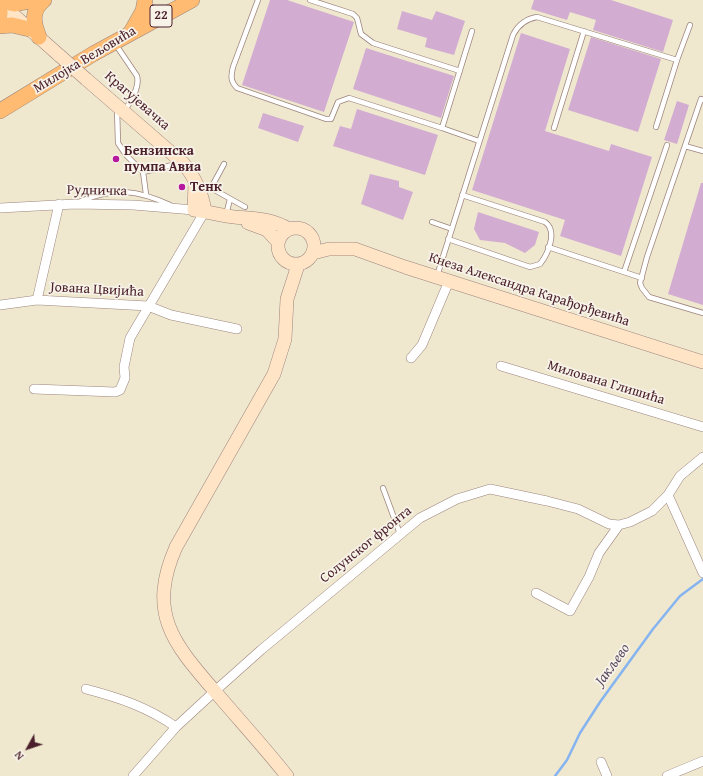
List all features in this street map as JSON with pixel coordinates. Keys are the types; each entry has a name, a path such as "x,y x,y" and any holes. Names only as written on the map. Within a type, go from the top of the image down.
{"main road":[{"path":"0,2 15,4 36,0"},
{"path":"17,18 21,10 36,0"},
{"path":"0,26 12,26 34,33 34,14 37,7 36,0"},
{"path":"131,32 143,11 145,0"},
{"name":"Милојка Вељовића","path":"0,111 131,32 192,0"},
{"name":"Крагујевачка","path":"0,2 183,163 195,181 199,210"},
{"path":"199,210 231,216 264,219 289,229"},
{"path":"231,216 262,227 278,242"},
{"path":"285,261 298,265 307,261 314,253 314,239 306,230 300,228 289,229 284,232 278,242 279,252 285,261 284,285 288,299"},
{"name":"Кнеза Александра Карађорђевића","path":"314,239 334,241 346,248 703,362"},
{"name":"Кнеза Александра Карађорђевића","path":"314,253 325,249 346,248"},
{"path":"287,776 181,652 169,627 163,600 166,574 176,547 274,374 285,339 288,299 298,265"}],"street":[{"path":"36,300 59,204"},
{"name":"Рудничка","path":"0,208 75,204 199,210"},
{"path":"34,389 115,392 120,390 125,378 124,367 130,338 199,210"},
{"path":"411,358 422,345 443,279"},
{"name":"Јована Цвијића","path":"0,305 36,300 148,306 171,315 237,329"},
{"name":"Милована Глишића","path":"501,366 703,427"},
{"path":"536,593 570,611 589,577 599,553 619,524 630,522 652,511 668,495 680,476 703,456"},
{"name":"Солунског фронта","path":"133,776 176,727 215,691 420,518 457,499 490,489 578,509 609,524 619,524"},
{"path":"668,495 703,573"},
{"path":"86,689 123,699 156,713 176,727"},
{"path":"667,776 703,761"},
{"path":"601,762 607,776"}],"lane":[{"path":"258,0 232,72 232,82 236,88 326,119 331,119 338,102 349,98 479,141"},
{"path":"310,0 353,14 357,18 361,34 373,43 460,71"},
{"path":"443,279 448,239 513,35 519,26 528,19 537,17 677,60"},
{"path":"656,126 690,24"},
{"path":"442,128 472,31"},
{"path":"554,128 584,31"},
{"path":"114,42 135,73 138,80 137,86 120,108 118,143 126,155 143,172 146,194"},
{"path":"703,100 701,99 642,278 642,288 649,297 703,313"},
{"path":"624,272 667,145"},
{"path":"685,146 703,151"},
{"path":"143,172 183,163"},
{"path":"224,164 212,188 245,208"},
{"path":"75,204 96,196 131,192 146,194 177,209"},
{"path":"448,239 530,267 540,264 548,247 552,232 551,228 545,222 462,195"},
{"path":"230,199 231,216"},
{"path":"432,222 452,229"},
{"path":"548,247 642,278"},
{"path":"383,488 400,534"}],"building":[{"path":"270,0 287,0 354,22 324,112 242,85"},
{"path":"534,0 611,0 673,20 663,52 593,30 596,20 570,12 567,20 531,9"},
{"path":"402,11 432,20 436,11 465,21 454,55 425,47 427,38 397,29"},
{"path":"521,33 570,49 545,131 609,151 611,144 652,157 621,256 560,236 565,220 472,190"},
{"path":"591,37 661,59 638,132 568,110"},
{"path":"366,48 454,76 441,118 353,89"},
{"path":"677,101 689,105 677,144 664,140"},
{"path":"357,109 438,135 425,175 333,146 340,126 351,129"},
{"path":"263,113 304,126 298,142 258,128"},
{"path":"370,174 399,181 399,187 413,192 403,220 361,204"},
{"path":"701,183 703,183 703,305 668,294"},
{"path":"478,212 539,232 535,245 525,253 505,243 480,240 474,229"}],"waterway":[{"name":"Јакљево","path":"555,776 567,760 580,733 600,702 653,629 680,596 703,579"}],"place":[{"name":"Бензинска пумпа Авиа","path":"116,159"},
{"name":"Тенк","path":"182,187"}]}
